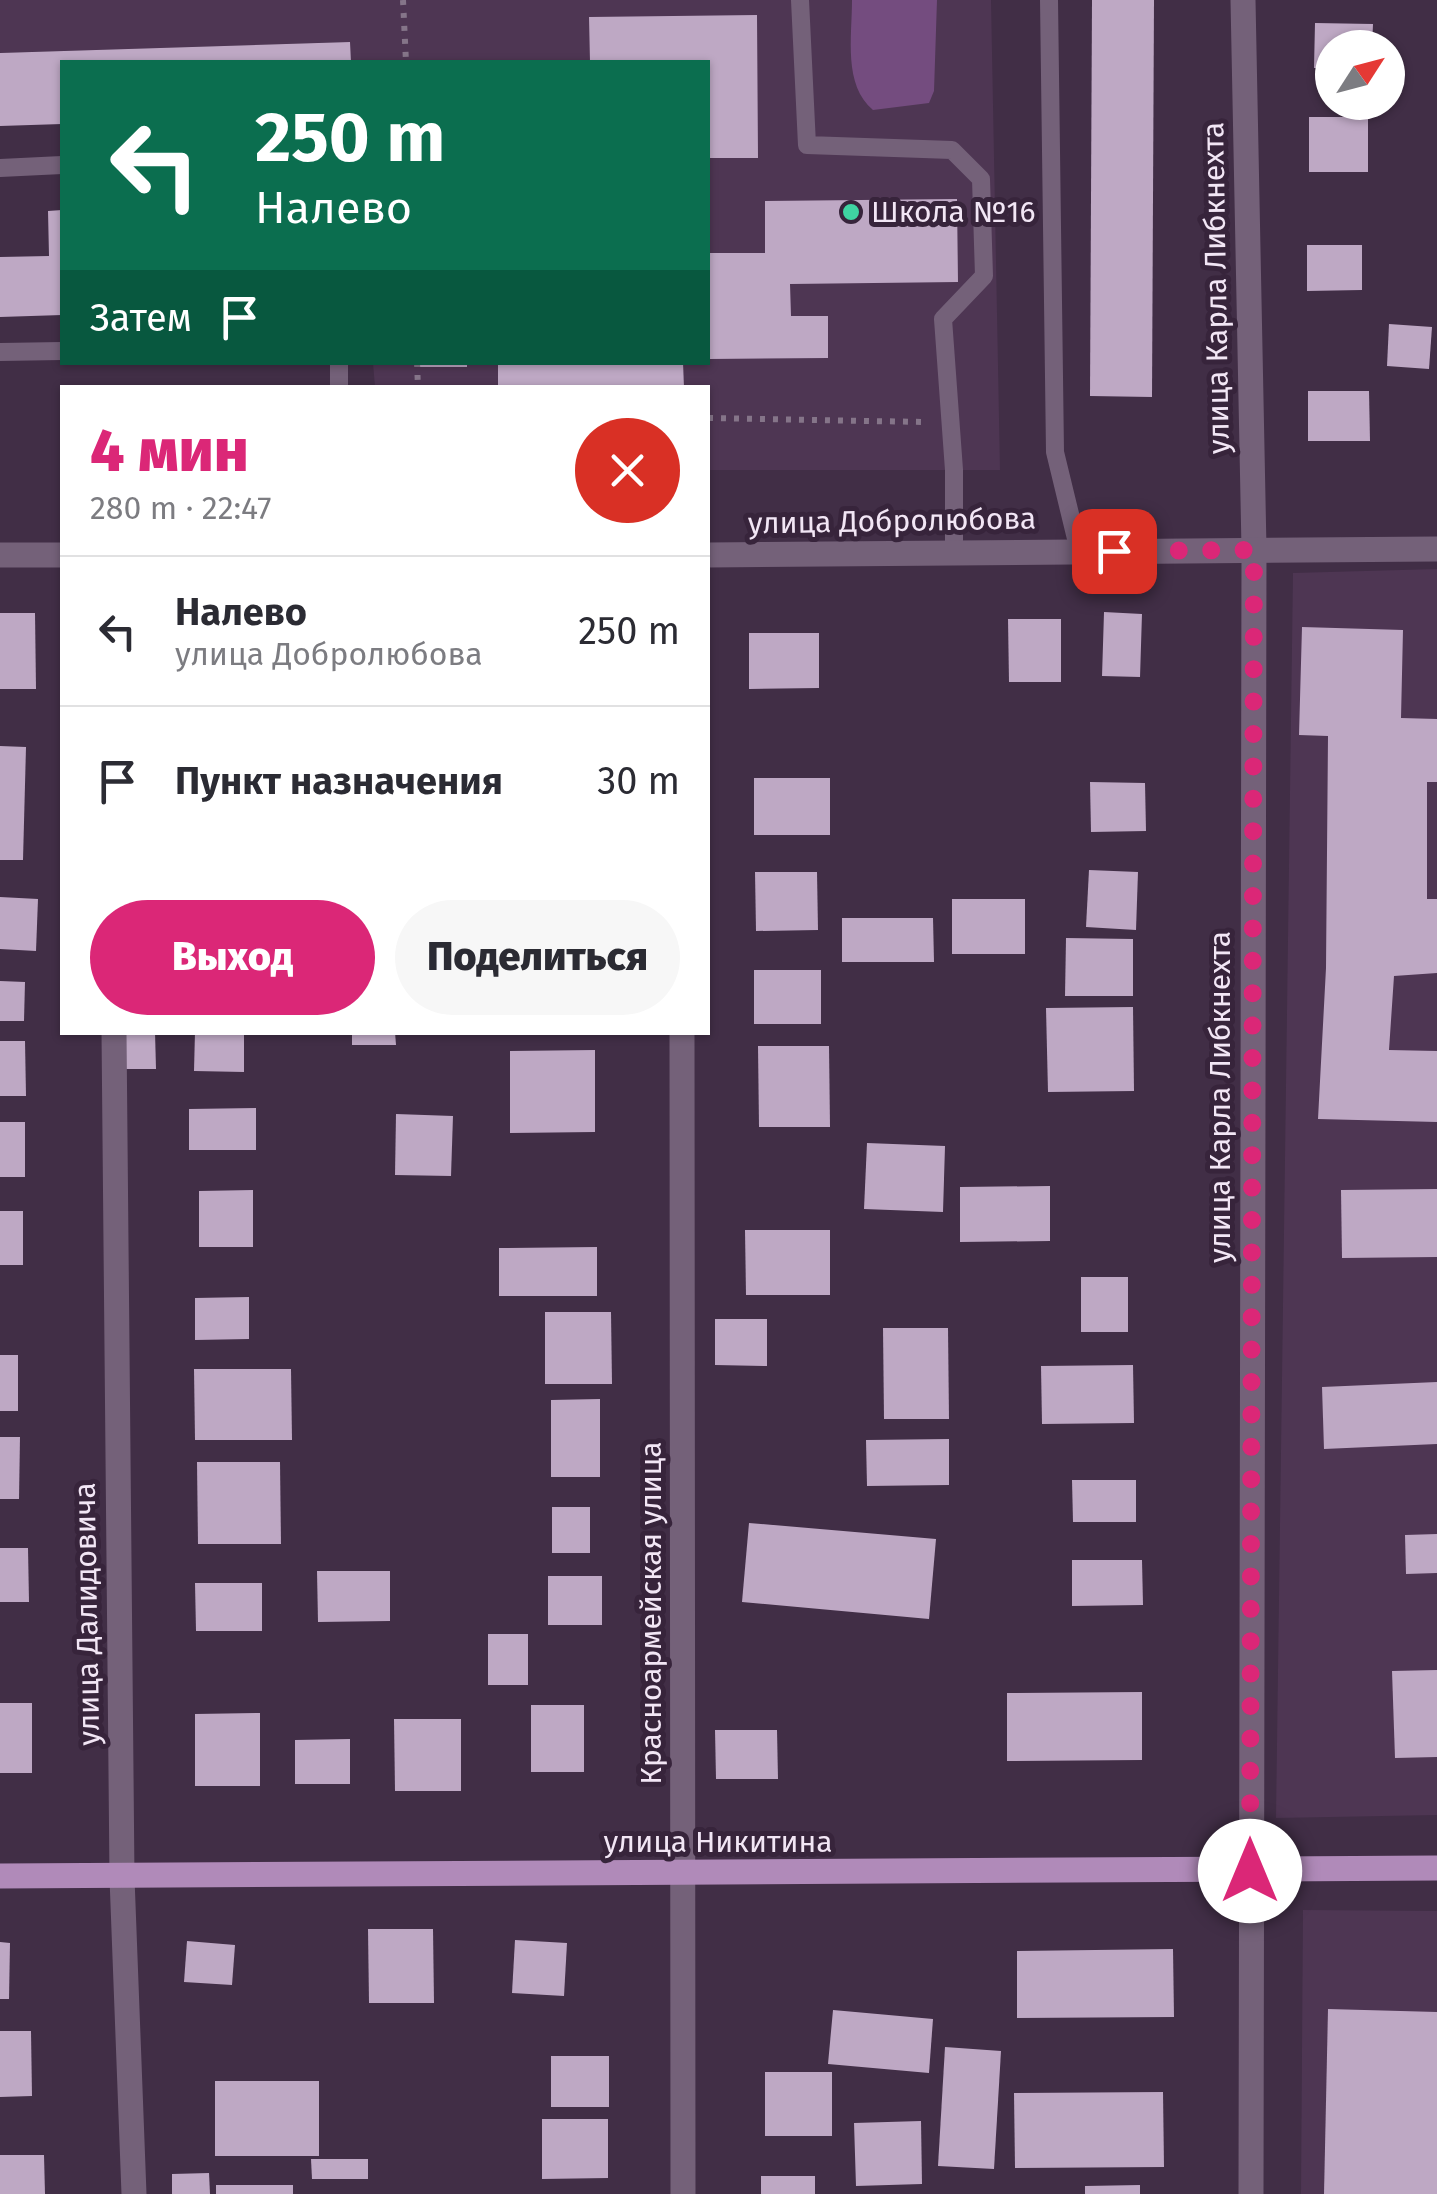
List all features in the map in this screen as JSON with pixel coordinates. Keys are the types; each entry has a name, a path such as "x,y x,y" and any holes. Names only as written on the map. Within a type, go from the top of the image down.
{"main road":[{"name":"улица Никитина","path":"0,1876 1437,1868"}],"street":[{"name":"улица Карла Либкнехта","path":"1243,0 1254,550 1252,2194"},
{"name":"улица Добролюбова","path":"710,555 1437,549"},
{"path":"0,554 60,554"},
{"name":"улица Далидовича","path":"114,1035 122,1878 134,2194"},
{"name":"Красноармейская улица","path":"682,1035 683,2194"}],"lane":[{"path":"800,0 807,145 952,150 982,179 984,276 943,318 954,553"},
{"path":"1049,0 1055,452 1079,552"},
{"path":"0,168 60,165"},
{"path":"0,352 60,351"}],"path":[{"path":"404,0 406,60"},
{"path":"710,418 950,422"}],"shaded area":[{"name":"Школа №16","path":"0,0 991,0 1000,470 710,470 710,385 375,385 373,365 710,365 710,60 351,60 349,42 0,53"},
{"path":"852,0 937,0 934,91 929,103 873,110 863,100 851,60"},
{"path":"1437,569 1437,1815 1276,1818 1293,573"},
{"path":"1303,1910 1437,1911 1437,2194 1301,2194"}],"building":[{"path":"1092,0 1154,0 1152,397 1090,396"},
{"path":"757,15 758,158 710,158 710,60 590,60 589,17"},
{"path":"1315,23 1373,24 1373,30 1315,30 1314,68"},
{"path":"350,42 351,60 60,60 60,124 0,126 0,53"},
{"path":"1309,117 1368,120 1368,172 1309,172"},
{"path":"957,199 958,282 790,284 791,316 828,316 828,358 710,359 710,253 765,253 765,201"},
{"path":"60,210 60,315 0,317 0,257 49,256 48,211"},
{"path":"1307,245 1362,245 1362,290 1307,291"},
{"path":"1389,324 1432,327 1429,369 1387,366"},
{"path":"420,365 467,365 467,367"},
{"path":"498,365 683,365 684,385 498,385"},
{"path":"1308,391 1369,391 1370,441 1308,441"},
{"path":"1104,612 1142,614 1140,677 1102,676"},
{"path":"0,613 35,613 36,689 0,689"},
{"path":"1008,619 1061,619 1061,682 1009,682"},
{"path":"1302,627 1403,630 1401,718 1437,719 1437,782 1427,782 1427,899 1437,899 1437,973 1394,976 1389,1050 1437,1051 1437,1122 1318,1119 1326,968 1328,736 1299,735"},
{"path":"749,633 819,633 819,688 749,689"},
{"path":"0,746 26,747 23,860 0,860"},
{"path":"754,778 830,778 830,835 754,835"},
{"path":"1090,782 1145,783 1146,831 1091,832"},
{"path":"1089,870 1138,872 1136,930 1086,927"},
{"path":"755,872 817,872 818,930 756,931"},
{"path":"0,897 38,899 36,951 0,949"},
{"path":"952,899 1025,899 1025,954 952,954"},
{"path":"842,918 933,918 934,962 842,962"},
{"path":"1066,938 1133,939 1133,996 1065,996"},
{"path":"754,970 821,970 821,1024 754,1024"},
{"path":"0,981 25,982 24,1021 0,1021"},
{"path":"1133,1007 1134,1091 1048,1092 1046,1008"},
{"path":"121,1035 155,1035 156,1069 121,1069"},
{"path":"195,1035 244,1035 244,1072 194,1071"},
{"path":"352,1035 395,1035 396,1045 352,1045"},
{"path":"0,1041 25,1041 26,1096 0,1096"},
{"path":"758,1046 829,1046 830,1127 759,1127"},
{"path":"595,1050 595,1132 510,1133 510,1051"},
{"path":"256,1108 256,1150 189,1150 189,1109"},
{"path":"396,1114 453,1116 451,1176 395,1175"},
{"path":"0,1122 25,1122 25,1177 0,1177"},
{"path":"867,1143 945,1146 943,1212 864,1209"},
{"path":"1050,1186 1050,1241 960,1242 960,1187"},
{"path":"1437,1189 1437,1257 1342,1258 1341,1190"},
{"path":"253,1190 253,1247 199,1247 199,1191"},
{"path":"0,1211 23,1211 23,1265 0,1265"},
{"path":"745,1230 830,1230 830,1295 746,1295"},
{"path":"597,1247 597,1296 499,1296 499,1248"},
{"path":"1081,1277 1128,1277 1128,1332 1081,1332"},
{"path":"249,1297 249,1339 195,1340 195,1298"},
{"path":"545,1312 611,1312 612,1384 545,1384"},
{"path":"715,1319 767,1319 767,1366 715,1365"},
{"path":"883,1328 948,1328 949,1419 884,1419"},
{"path":"0,1355 18,1355 18,1411 0,1411"},
{"path":"1133,1365 1134,1423 1042,1424 1041,1366"},
{"path":"194,1369 291,1369 292,1440 195,1440"},
{"path":"1437,1382 1437,1444 1324,1449 1322,1387"},
{"path":"600,1399 600,1477 551,1477 551,1400"},
{"path":"0,1437 20,1437 19,1499 0,1499"},
{"path":"949,1439 949,1485 867,1486 866,1440"},
{"path":"197,1462 280,1462 281,1544 198,1544"},
{"path":"1072,1480 1136,1480 1136,1522 1073,1522"},
{"path":"552,1507 590,1507 590,1553 552,1553"},
{"path":"749,1523 936,1539 929,1619 742,1602"},
{"path":"1437,1534 1437,1573 1406,1574 1405,1535"},
{"path":"0,1548 28,1548 29,1602 0,1602"},
{"path":"1072,1560 1142,1560 1143,1605 1072,1606"},
{"path":"317,1571 390,1571 390,1621 318,1622"},
{"path":"548,1576 602,1576 602,1625 548,1625"},
{"path":"195,1583 262,1583 262,1631 196,1631"},
{"path":"488,1634 528,1634 528,1685 488,1685"},
{"path":"1437,1670 1437,1757 1395,1758 1392,1671"},
{"path":"1142,1692 1142,1760 1007,1761 1007,1693"},
{"path":"0,1703 32,1703 32,1773 0,1773"},
{"path":"531,1705 584,1705 584,1772 531,1772"},
{"path":"260,1713 260,1786 195,1786 195,1714"},
{"path":"394,1719 461,1719 461,1791 395,1791"},
{"path":"715,1730 777,1730 778,1779 716,1779"},
{"path":"350,1739 350,1784 295,1784 295,1740"},
{"path":"368,1929 433,1929 434,2003 369,2003"},
{"path":"515,1940 567,1943 564,1996 512,1993"},
{"path":"187,1941 235,1945 232,1985 184,1982"},
{"path":"0,1942 10,1943 9,1999 0,1999"},
{"path":"1173,1949 1174,2017 1017,2018 1017,1951"},
{"path":"1328,2009 1437,2012 1437,2194 1324,2194"},
{"path":"833,2010 933,2019 929,2073 828,2064"},
{"path":"0,2031 31,2031 32,2096 0,2097"},
{"path":"945,2047 1001,2051 994,2169 938,2166"},
{"path":"551,2056 609,2056 609,2107 551,2107"},
{"path":"765,2072 832,2072 832,2136 765,2136"},
{"path":"215,2081 319,2081 319,2156 215,2156"},
{"path":"1163,2092 1164,2167 1015,2168 1014,2093"},
{"path":"542,2119 608,2119 608,2178 542,2179"},
{"path":"921,2121 922,2184 856,2186 854,2123"},
{"path":"0,2155 44,2155 45,2194 0,2194"},
{"path":"311,2159 368,2159 368,2179 312,2179"},
{"path":"209,2173 210,2194 172,2194 172,2174"},
{"path":"761,2176 815,2176 815,2194 761,2194"},
{"path":"216,2185 293,2185 293,2194 216,2194"},
{"path":"1140,2185 1140,2194 1085,2194 1085,2186"}],"place":[{"name":"Школа №16","path":"851,212"}],"route":[{"path":"1114,551 1254,550 1250,1871"}]}
